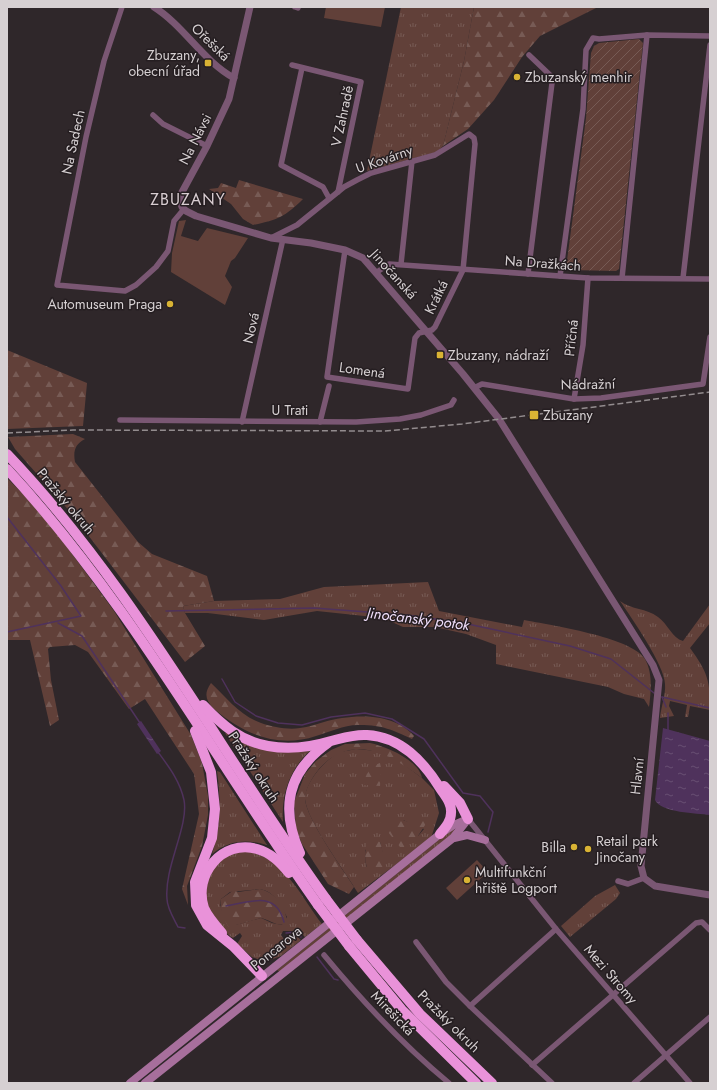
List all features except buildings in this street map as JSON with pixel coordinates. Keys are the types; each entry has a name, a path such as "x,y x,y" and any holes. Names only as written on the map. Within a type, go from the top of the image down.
{"highway":[{"name":"Pražský okruh","path":"7,454 48,500 96,559 184,684 313,881 357,940 420,1014 492,1083"},
{"name":"Pražský okruh","path":"7,469 57,527 90,569 181,700 269,835 318,906 402,1010 476,1083"},
{"path":"184,684 220,724 245,739 268,746 288,748 358,735 374,736 390,740 413,754 434,779 450,805 451,815 448,824 440,834"},
{"path":"181,700 205,752 214,788 215,816 213,830 207,852 196,877 194,892 195,901 204,922 231,944"},
{"path":"313,881 292,832 289,818 289,800 292,788 301,770 316,753 331,741"},
{"path":"434,779 455,797 468,819"},
{"path":"445,796 459,812 468,819"},
{"path":"262,976 231,944 208,915 202,893 202,884 207,870 215,860 226,852 238,848 248,848 269,854 282,865 318,906"}],"main road":[{"name":"Poncarova","path":"130,1083 440,834 454,824 468,819"},
{"name":"Poncarova","path":"144,1083 453,838 468,819"},
{"path":"453,838 467,835 485,840"},
{"path":"262,976 270,984"},
{"path":"146,1070 152,1077"}],"street":[{"name":"Na Sadech","path":"122,7 104,61 86,137 57,285 125,291 136,285 156,267 168,251 174,221 184,209"},
{"name":"Ořešská","path":"154,7 168,17 217,66 234,78"},
{"name":"Na Návsi","path":"184,209 181,204 181,194 207,146 226,106 250,7"},
{"path":"622,278 647,36"},
{"path":"560,276 583,109 586,50 593,38 710,36"},
{"path":"684,278 710,45"},
{"path":"528,274 552,83 550,74 529,55"},
{"name":"V Zahradě","path":"292,66 361,82 338,192"},
{"path":"302,68 281,165 323,187 329,198"},
{"path":"153,116 163,124 207,146"},
{"name":"U Kovárny","path":"271,238 297,225 344,187 372,173 435,155 469,134 474,138 475,144 463,270"},
{"path":"401,264 412,161"},
{"name":"Jinočanská","path":"184,209 196,216 271,238 345,250 363,258 377,272 474,388 508,434"},
{"name":"Nová","path":"242,422 283,239"},
{"name":"Lomená","path":"345,250 327,377 408,389 415,338 419,333 427,331"},
{"name":"Na Dražkách","path":"377,272 390,264 401,264 463,270 588,278 710,279"},
{"name":"Krátká","path":"427,331 432,330 435,327 463,270"},
{"name":"Příčná","path":"574,399 583,345 588,278"},
{"name":"Nádražní","path":"474,388 482,384 574,399 601,398 703,384 710,337"},
{"path":"320,422 329,386"},
{"name":"U Trati","path":"120,420 242,422 356,422 400,420 421,415 450,405 454,400"},
{"name":"Hlavní","path":"508,434 653,665 659,686 641,866 644,878"},
{"name":"Mezi Stromy","path":"468,819 556,929 690,1083"},
{"path":"618,881 628,884 644,878 655,886 710,895"},
{"path":"532,1065 696,923 702,922 710,930"},
{"path":"470,1006 556,929"},
{"path":"416,942 446,982 552,1083"},
{"name":"Mirešická","path":"324,955 374,1012 424,1062 449,1083"},
{"path":"634,1083 710,1017"}],"green space":[{"path":"326,7 385,7 381,27 324,18"},
{"path":"401,7 474,7 464,61 443,146 437,152 367,171"},
{"path":"474,7 598,7 540,36 522,57 494,100 468,129 443,146 464,61"},
{"path":"639,39 643,43 619,269 616,271 568,270 566,268 586,118 591,53 594,46 599,43"},
{"path":"239,180 303,199 286,214 253,225 243,219 231,204 209,189 218,188 221,183 236,188"},
{"path":"186,220 181,236 198,241 207,228 248,238 235,258 231,261 225,276 232,287 225,305 171,272 172,253 179,221"},
{"path":"7,350 87,383 83,426 7,429"},
{"path":"73,434 85,439 79,443 76,448 74,454 75,462 138,542 152,554 207,576 214,601 183,606 185,613 205,646 185,662 72,514 15,449 8,437"},
{"path":"7,478 42,513 114,611 191,735 202,763 208,796 208,815 202,846 187,886 188,905 182,889 199,814 194,774 145,699 129,709 88,652 75,645 50,647 48,649 51,680 59,720 50,726 30,640 7,640"},
{"path":"428,582 439,611 522,627 524,620 570,629 608,638 637,651 645,659 648,665 651,689 649,707 644,699 624,694 608,687 496,664 496,645 466,634 435,627 403,627 383,618 317,611 264,620 208,613 185,613 183,606 214,601 280,599 324,587"},
{"path":"620,601 658,617 676,637 683,641 710,604 710,623 690,648 701,664 707,677 710,710 690,706 688,717 685,717 687,705 670,701 669,706 674,716 660,718 665,692 664,676 647,642"},
{"path":"211,683 240,711 253,720 270,726 295,729 347,717 372,717 395,723 405,728 414,736 412,739 381,727 355,725 343,727 302,740 274,740 262,737 237,726 214,709 206,696 207,690"},
{"path":"225,733 311,750 297,765 288,782 285,792 283,822"},
{"path":"370,743 384,747 408,760 420,771 422,778 397,761 384,755 358,749 345,751 332,758 319,769 314,775 305,795 311,818 333,856 354,887 349,894 328,884 302,844 296,830 294,802 305,774 316,761 331,750 345,744"},
{"path":"356,749 377,751 399,761 422,778 434,790 439,813 431,838 358,893 319,833 307,809 305,799 308,786 312,778 329,759 341,752","holes":["403,820 424,829 418,836","380,842 383,854 366,867 365,850"]},
{"path":"380,763 380,786 364,785 365,778 369,771"},
{"path":"217,771 220,772 267,845 252,842 238,842 218,849 212,854 219,823"},
{"path":"395,818 413,823 423,819 427,822 418,836 404,847 400,847 380,822 381,819"},
{"path":"451,830 454,830 454,833 280,972 277,970"},
{"path":"370,839 380,842 386,862 385,867 372,871 367,869 365,857 366,845"},
{"path":"241,851 255,853 278,867 297,888 322,924 305,937 299,931 283,931 281,935 284,939 291,938 295,935 301,940 281,956 265,962 252,957 237,944 242,936 240,933 233,938 230,936 213,916 206,902 208,879 216,863 220,859","holes":["260,889 270,893 276,899 287,917 282,925 272,923 261,918 235,925 226,922 220,905 221,899 230,892"]},
{"name":"Multifunkční hřiště Logport","path":"477,860 488,872 457,900 446,888"},
{"path":"615,885 620,893 616,899 570,937 561,926 595,896"},
{"path":"260,889 271,893 279,902 285,912 287,924 280,925 261,918 236,925 234,929 230,929 222,915 221,899 234,890 238,892"}],"water":[{"path":"141,721 161,751 157,754 137,724"},
{"path":"663,728 710,741 710,815 688,813 664,808 655,800"}],"waterway":[{"path":"7,517 61,586 81,616 7,632"},
{"name":"Jinočanský potok","path":"166,611 314,608 407,615 463,623 570,646 611,659 654,693"},
{"path":"58,623 82,636 140,723"},
{"path":"222,679 235,702 256,716 278,723 302,725 331,717 365,713 392,719 424,739 463,793 480,796 493,812 488,832"},
{"name":"Jinočanský potok","path":"662,697 710,708"},
{"path":"662,697 666,707"},
{"path":"668,713 668,730"},
{"path":"158,752 177,780 184,800 185,810 169,874 167,902 169,910 178,927 185,928"},
{"path":"226,906 261,900 269,902 275,905 284,922"},
{"path":"286,933 297,932 301,937"},
{"path":"317,957 334,979 338,980"}],"railway":[{"path":"7,433 73,430 385,431 462,424 710,392"}],"place":[{"name":"Zbuzany, obecní úřad","path":"208,63"},
{"name":"Zbuzanský menhir","path":"517,77"},
{"name":"Automuseum Praga","path":"170,304"},
{"name":"Zbuzany, nádraží","path":"440,355"},
{"name":"Zbuzany","path":"534,415"},
{"name":"Billa","path":"574,847"},
{"name":"Retail park Jinočany","path":"588,849"},
{"name":"Multifunkční hřiště Logport","path":"467,880"}],"district":[{"name":"ZBUZANY","path":"188,199"}]}
